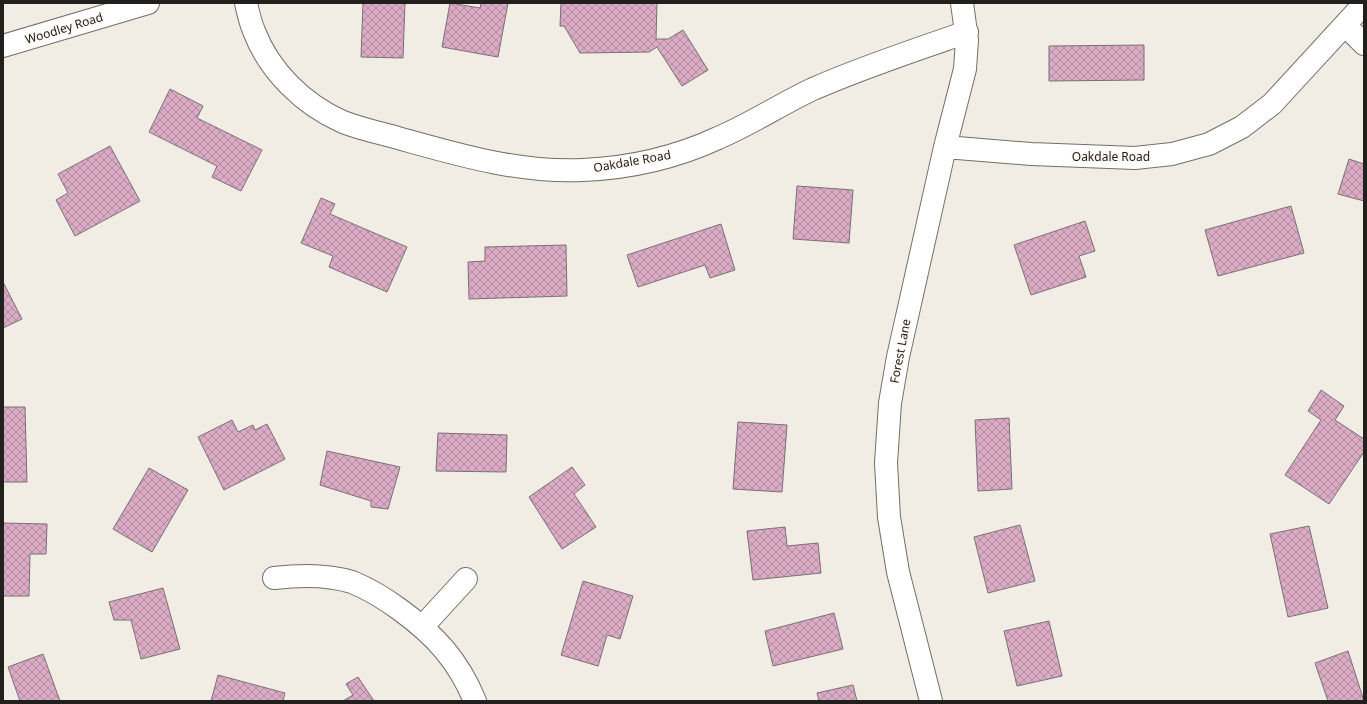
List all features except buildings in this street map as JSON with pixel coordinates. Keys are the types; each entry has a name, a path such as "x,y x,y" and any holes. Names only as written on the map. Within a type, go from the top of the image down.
{"street":[{"name":"Woodley Road","path":"3,46 148,3"},
{"name":"Oakdale Road","path":"246,3 254,31 269,61 290,86 314,106 353,126 484,162 531,169 593,169 628,165 675,154 718,138 812,90 859,70 967,32"},
{"name":"Forest Lane","path":"931,701 898,572 889,517 886,463 890,403 898,357 945,147 965,68 967,32 962,3"},
{"name":"Oakdale Road","path":"945,147 1031,154 1135,158 1172,154 1208,144 1242,127 1272,104 1364,4"},
{"path":"1344,26 1364,44"},
{"path":"274,578 294,575 323,576 351,582 380,595 423,626 448,652 466,679 475,701"},
{"path":"423,626 466,579"}]}
